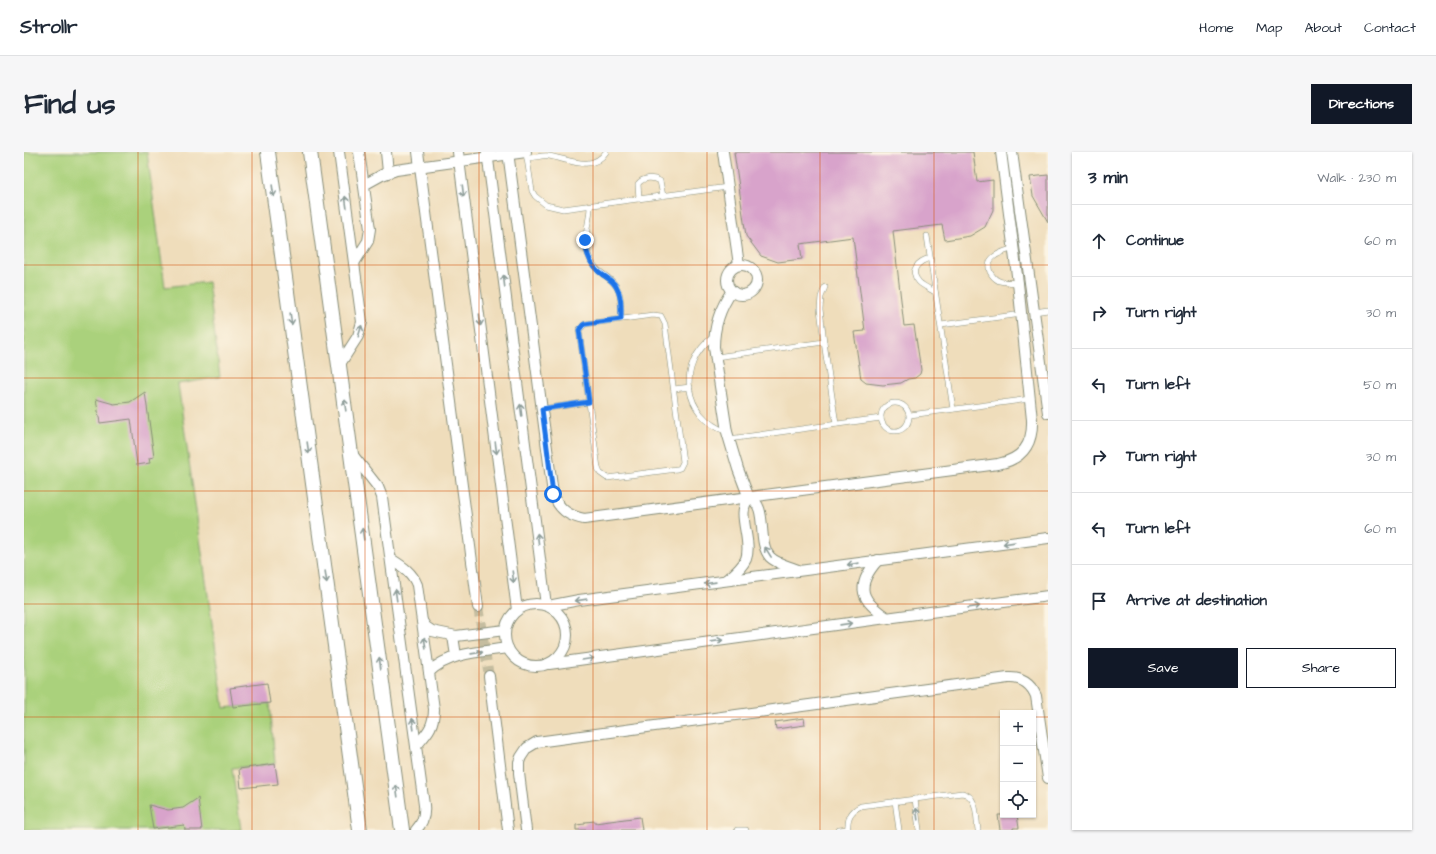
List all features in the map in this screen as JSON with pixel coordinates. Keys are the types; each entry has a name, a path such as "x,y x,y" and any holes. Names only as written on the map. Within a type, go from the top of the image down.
{"main road":[{"path":"268,152 360,830"},
{"path":"310,152 340,364 402,830"}],"street":[{"path":"339,152 362,318 362,326 358,336 340,364"},
{"path":"354,263 370,236 370,222 359,152"},
{"path":"386,152 388,172"},
{"path":"418,152 478,607"},
{"path":"723,152 739,265"},
{"path":"508,153 553,494 556,502 576,518 592,519 1008,462 1021,453 1030,440 1032,430 1030,398 1022,314 1001,152"},
{"path":"1012,152 1048,413"},
{"path":"364,184 388,172 420,167 458,157 508,153 526,154"},
{"path":"487,155 547,606"},
{"path":"458,157 517,610"},
{"path":"739,265 748,266 752,269 756,276 755,286 750,292 745,294 736,294 728,285 727,276 731,269 739,265"},
{"path":"732,291 726,299 718,317 714,337 728,435 738,469 749,498 755,501 760,509 764,547 770,556 777,562 800,571"},
{"path":"352,454 375,482 380,492 391,559 425,812 423,820 416,830"},
{"path":"727,580 740,568 746,559 748,548 743,509 749,498"},
{"path":"747,537 752,534 762,535"},
{"path":"1048,538 727,580 547,606 531,604 517,610 512,616 505,636 508,648 516,658 526,664 542,666 1048,596"},
{"path":"391,559 408,570 415,580 418,591 434,709 434,718 430,729 416,746"},
{"path":"878,560 865,576 864,590 868,603 888,619"},
{"path":"547,606 556,611 562,618 566,626 567,635 563,652 557,659 549,664"},
{"path":"422,621 426,627 432,631 453,636 506,630"},
{"path":"453,636 456,656"},
{"path":"429,672 435,667 456,656 508,648"},
{"path":"489,676 508,830"},
{"path":"526,830 519,774 519,762 527,748 537,742 1008,678 1016,678 1027,683 1036,696 1048,778"}],"lane":[{"path":"606,152 601,158 584,164 547,156 526,154 532,191 535,196 546,206 563,209 728,187"},
{"path":"639,199 638,184 645,179 652,178 660,181 663,196"},
{"path":"590,206 590,215 585,240 586,250 594,267 616,285 620,296 621,319"},
{"path":"927,236 953,409"},
{"path":"1014,248 993,257 991,260 990,269 993,276 1000,281 1018,283"},
{"path":"930,258 923,260 918,265 915,275 921,284 936,292"},
{"path":"825,287 820,303 836,424"},
{"path":"1034,312 1048,310"},
{"path":"941,325 1022,314"},
{"path":"655,315 663,318 674,389 683,459 682,465 677,469 610,478 602,475 599,471 579,330 583,325 655,315"},
{"path":"714,337 697,355 690,370 690,387 693,402 702,415 713,425 728,435 881,418"},
{"path":"716,357 824,342"},
{"path":"674,389 690,387"},
{"path":"910,415 1030,398"},
{"path":"542,409 589,402"},
{"path":"896,402 906,407 910,415 910,419 906,426 899,431 891,431 887,429 881,418 882,410 888,404 896,402"},
{"path":"839,830 848,829 849,817 857,808 864,805 966,793 972,798 973,801 978,830"},
{"path":"915,799 919,830"},
{"path":"895,801 899,830"},
{"path":"737,830 746,830"}],"green space":[{"path":"24,152 147,152 165,287 208,282 220,377 178,384 224,708 270,703 275,764 232,768 241,830 24,830"}],"building":[{"path":"734,152 973,152 977,182 993,180 993,210 985,227 970,236 945,240 942,225 893,231 904,326 914,325 921,370 920,374 915,378 908,379 901,383 883,385 866,383 861,379 854,332 865,331 853,237 800,244 802,259 778,262 761,256 746,236"},
{"path":"1048,175 1048,222 1033,196 1030,177"},
{"path":"145,392 154,457 149,458 150,463 137,465 131,419 100,423 96,399 114,404 130,402"},
{"path":"267,683 270,703 233,707 230,688"},
{"path":"804,718 805,725 776,729 775,722"},
{"path":"275,764 278,784 241,788 239,769"},
{"path":"198,798 202,830 185,830 184,825 153,829 149,805 168,810 183,808"},
{"path":"998,815 1000,815 1000,818 1017,818 1019,828 1013,828 1013,830 1000,830"},
{"path":"640,817 642,830 576,830 576,825 585,824 585,822 595,821 595,823"}],"tunnel":[{"path":"478,607 489,676"}],"route":[{"path":"553,494 542,409 589,402 579,330 585,324 621,319 620,296 616,285 594,267 588,254 585,240"}]}
